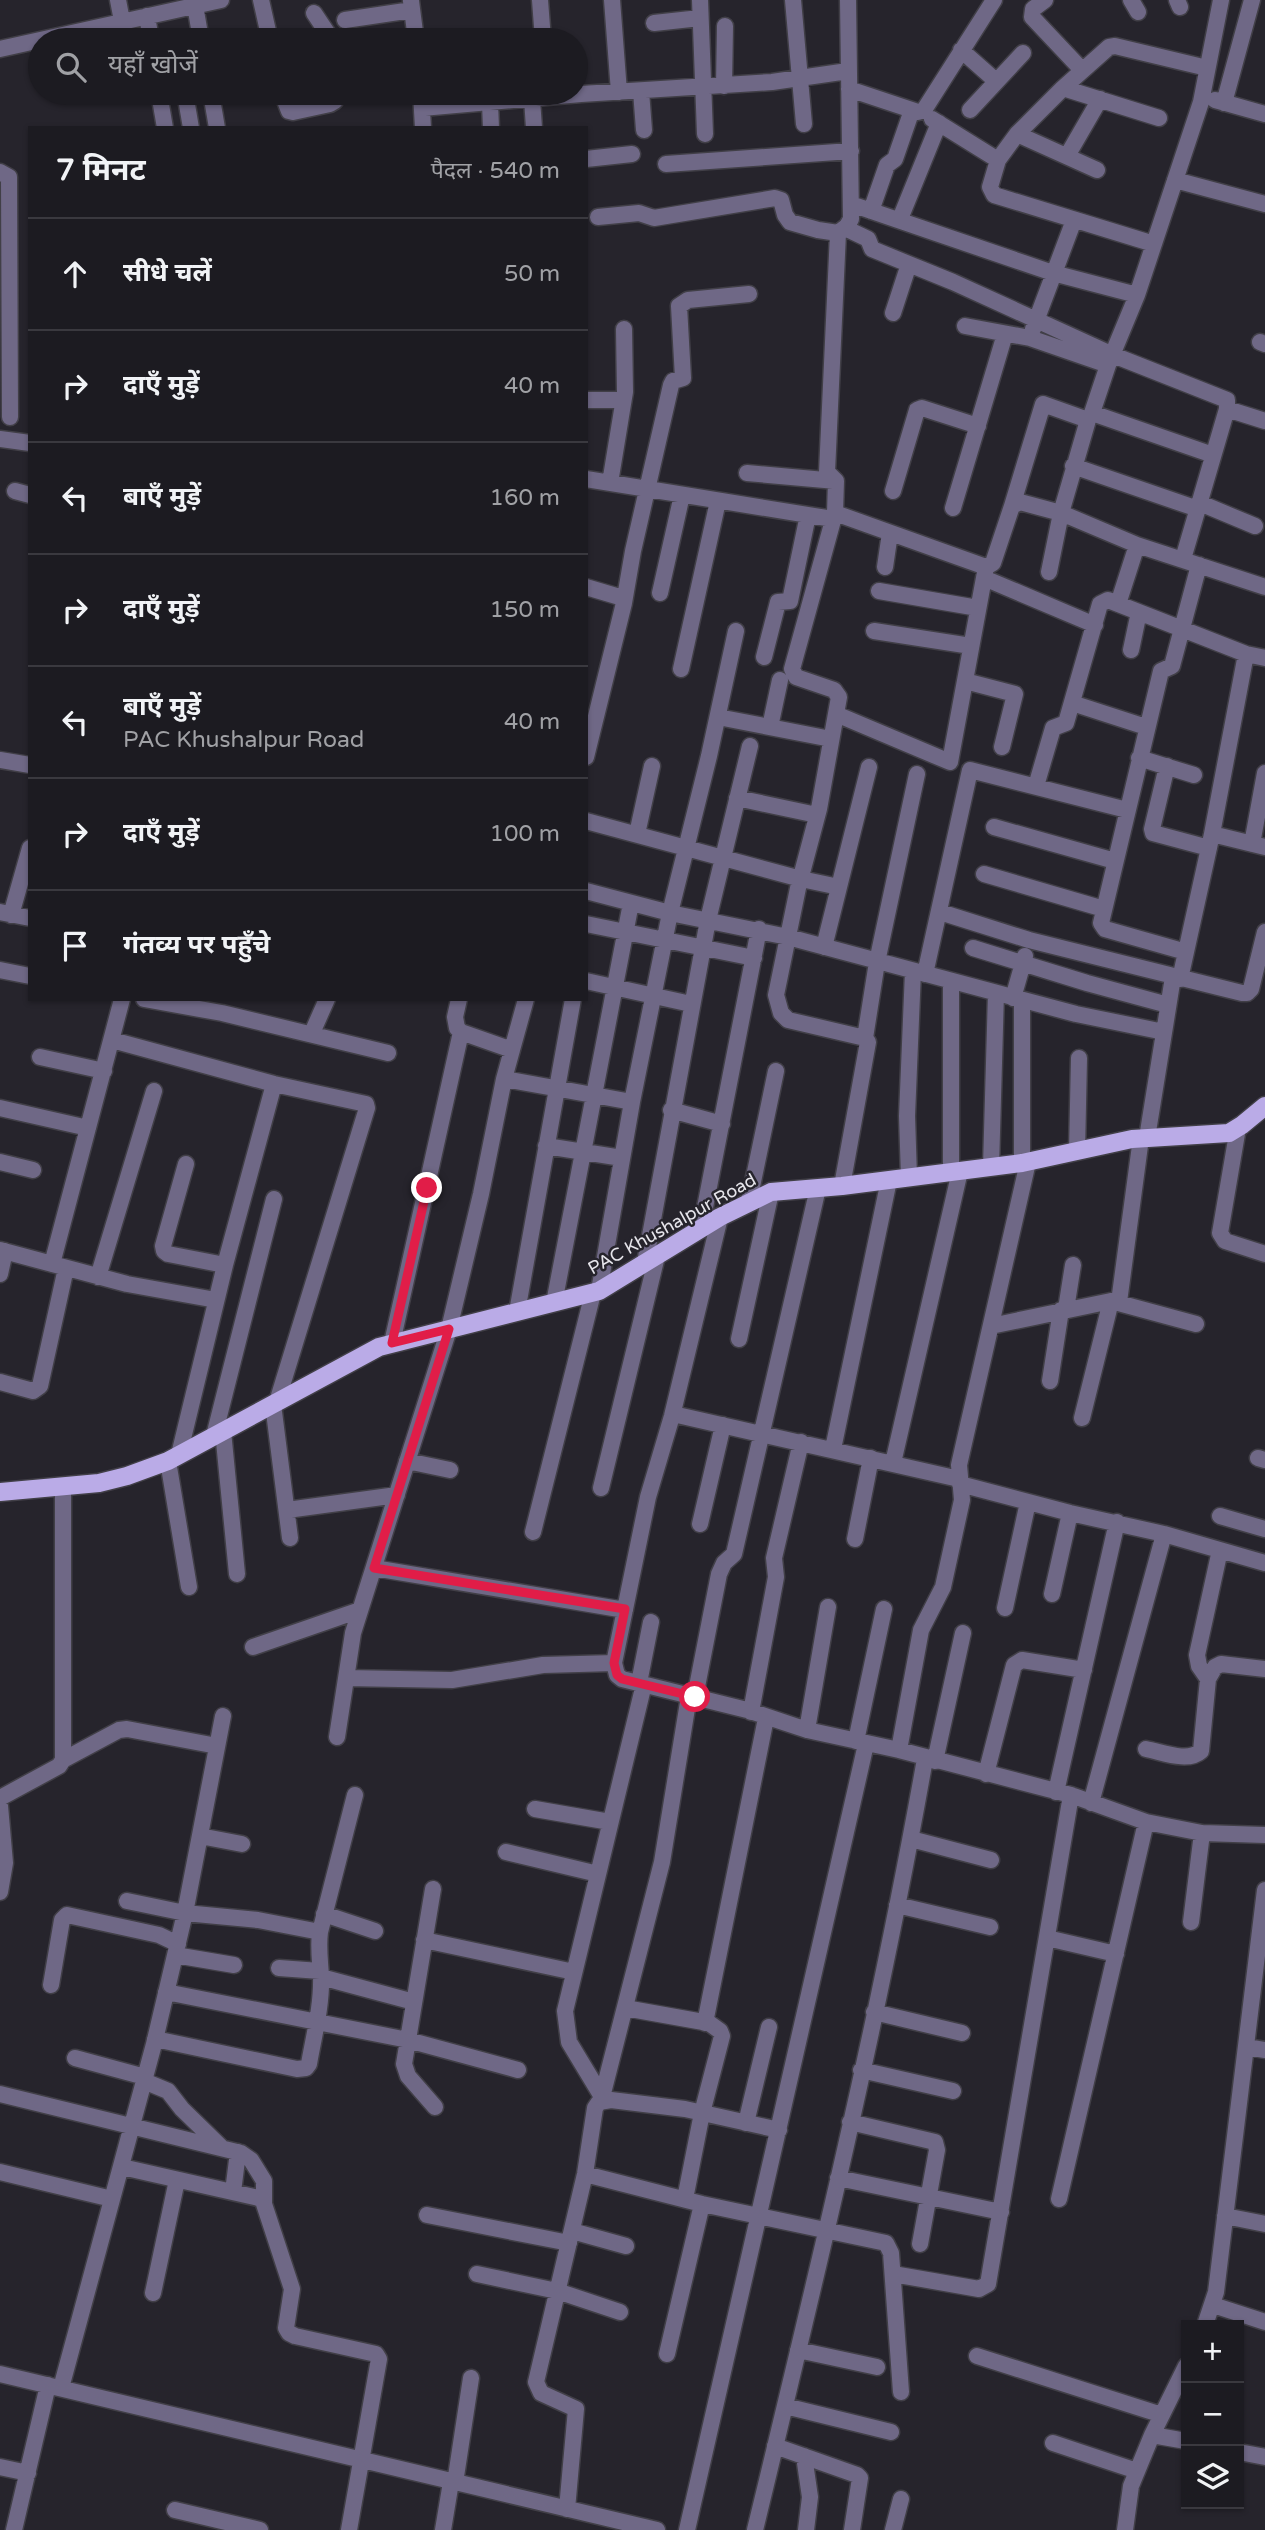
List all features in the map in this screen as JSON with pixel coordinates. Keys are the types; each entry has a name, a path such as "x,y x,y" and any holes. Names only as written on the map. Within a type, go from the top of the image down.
{"main road":[{"name":"PAC Khushalpur Road","path":"0,1492 99,1483 127,1476 173,1458 379,1347 596,1292 720,1217 771,1192 991,1167 1144,1138 1229,1133 1265,1106"}],"street":[{"path":"118,0 122,21"},
{"path":"92,28 122,21 151,10 221,0"},
{"path":"261,0 267,28"},
{"path":"540,0 542,28"},
{"path":"612,0 619,92"},
{"path":"699,0 705,134"},
{"path":"793,0 804,124"},
{"path":"848,0 851,219 841,230 827,472 836,481 834,516 792,669 796,677 838,693 817,815 776,995 781,1013 788,1020 864,1038"},
{"path":"871,211 887,164 895,159 917,111 994,0"},
{"path":"1045,0 1034,9 1032,17 1082,70"},
{"path":"1049,572 1073,466 1137,295 1202,97 1221,0"},
{"path":"1224,103 1252,0"},
{"path":"195,5 199,28"},
{"path":"345,20 411,5 414,28"},
{"path":"151,10 151,28"},
{"path":"314,13 323,28"},
{"path":"654,23 700,18"},
{"path":"724,86 725,26"},
{"path":"0,49 28,43"},
{"path":"1154,244 994,195 990,187 998,160 1017,134 1105,50 1115,46 1207,68"},
{"path":"961,50 996,81"},
{"path":"970,110 1023,53"},
{"path":"588,94 724,86 848,71"},
{"path":"1063,88 1159,118"},
{"path":"849,89 917,111 998,160"},
{"path":"641,91 644,130"},
{"path":"1202,97 1265,114"},
{"path":"1067,156 1100,99"},
{"path":"161,105 165,126"},
{"path":"187,105 191,126"},
{"path":"213,105 217,126"},
{"path":"285,105 293,112 325,105"},
{"path":"421,105 423,126"},
{"path":"490,105 491,126"},
{"path":"534,126 540,105"},
{"path":"900,219 939,123"},
{"path":"1017,134 1097,170"},
{"path":"666,163 852,151"},
{"path":"588,159 632,154"},
{"path":"0,172 9,177 5,201 5,311 10,417"},
{"path":"1175,180 1265,204"},
{"path":"598,217 639,213 654,218 775,198 781,200 790,222 818,230 841,230 867,239 872,249 1035,320 1111,360"},
{"path":"851,204 1053,273 1137,295"},
{"path":"1030,338 1074,220"},
{"path":"893,313 909,264"},
{"path":"588,746 671,385 673,381 683,378 679,306 688,300 749,294"},
{"path":"965,326 1030,338 1111,360 1224,397 1228,403 1199,506 1181,629 1172,666 1161,671 1101,923 1105,929 1186,952"},
{"path":"610,483 626,379 624,329"},
{"path":"953,508 1005,334"},
{"path":"588,400 623,400"},
{"path":"950,762 985,572 993,563 1043,404 1090,416 1213,456"},
{"path":"892,491 919,408 978,426"},
{"path":"1227,409 1265,421"},
{"path":"0,439 28,443"},
{"path":"1073,466 1255,526"},
{"path":"747,473 836,481"},
{"path":"588,479 808,515 834,516 890,533 985,572 1095,625"},
{"path":"660,593 682,495"},
{"path":"681,669 719,501"},
{"path":"1012,506 1020,502 1061,513 1137,545 1265,587"},
{"path":"764,657 778,602 790,601 808,515"},
{"path":"885,567 890,533"},
{"path":"1118,604 1137,545"},
{"path":"588,588 623,598"},
{"path":"879,591 978,608"},
{"path":"1037,786 1053,728 1065,725 1100,604 1104,601 1246,654 1265,658"},
{"path":"1131,650 1139,612"},
{"path":"874,631 971,646"},
{"path":"533,1532 596,1292 664,940 736,632"},
{"path":"1082,1418 1115,1301 1168,1005 1186,952 1246,654"},
{"path":"770,727 780,680"},
{"path":"965,681 1015,694 1002,747"},
{"path":"1072,703 1146,727"},
{"path":"836,714 970,770 1127,810"},
{"path":"718,717 831,739"},
{"path":"601,1488 651,1259 671,1110 702,949 750,746"},
{"path":"1139,758 1194,775"},
{"path":"0,760 28,765"},
{"path":"638,834 652,766"},
{"path":"1167,766 1153,833 1259,846 1265,774"},
{"path":"824,947 869,767"},
{"path":"909,1177 908,1116 919,973 940,912 970,770"},
{"path":"842,1186 869,1047 864,1038 877,962 917,774"},
{"path":"737,798 817,815"},
{"path":"588,822 839,887"},
{"path":"994,827 1115,861"},
{"path":"28,854 6,914 28,918"},
{"path":"984,874 1104,909"},
{"path":"588,892 670,913 759,929 1076,1014 1164,1032"},
{"path":"554,1303 631,903"},
{"path":"940,912 1029,940 1176,978 1247,993 1251,989 1265,932"},
{"path":"588,923 754,958"},
{"path":"701,1228 759,929"},
{"path":"899,1750 922,1630 943,1587 961,1500 960,1465 1025,1162 1018,999 1029,940"},
{"path":"973,948 1168,1005"},
{"path":"0,970 28,976"},
{"path":"588,981 691,1004"},
{"path":"892,1463 955,1171 951,981"},
{"path":"991,1167 996,993"},
{"path":"0,1382 33,1391 40,1386 59,1266 88,1128 122,1001"},
{"path":"155,1001 312,1033 388,1053"},
{"path":"312,1033 326,1001"},
{"path":"459,1001 454,1023 461,1032 512,1050"},
{"path":"337,1737 354,1633 449,1329 481,1194 504,1079 525,1001"},
{"path":"517,1312 573,1001"},
{"path":"392,1343 461,1032"},
{"path":"112,1040 274,1084 363,1102 367,1108 275,1403 290,1538"},
{"path":"40,1057 104,1071"},
{"path":"1077,1151 1079,1058"},
{"path":"749,1202 776,1071"},
{"path":"504,1079 632,1102"},
{"path":"189,1587 173,1458 274,1084"},
{"path":"98,1277 154,1091"},
{"path":"0,1108 88,1128"},
{"path":"671,1110 722,1124"},
{"path":"1238,1128 1220,1233 1225,1241 1265,1254"},
{"path":"546,1146 622,1158"},
{"path":"0,1162 33,1170"},
{"path":"186,1164 163,1246 164,1251 225,1265"},
{"path":"833,1449 888,1180"},
{"path":"567,2509 576,2409 541,2393 536,2382 585,2174 595,2108 603,2099 662,1861 692,1696 719,1574 724,1563 734,1554 818,1188"},
{"path":"739,1339 771,1192"},
{"path":"237,1574 219,1434 274,1199"},
{"path":"720,1217 673,1414 648,1497 614,1663 617,1675 807,1730 899,1750 1063,1794 1146,1822 1202,1833 1265,1835"},
{"path":"0,1274 2,1250 98,1277 216,1300"},
{"path":"1050,1381 1073,1265"},
{"path":"991,1326 1115,1301 1196,1324"},
{"path":"673,1414 892,1463 1028,1502 1118,1522 1265,1563"},
{"path":"700,1524 723,1425"},
{"path":"705,2023 759,1715 776,1577 774,1558 801,1442"},
{"path":"855,1539 871,1458"},
{"path":"407,1461 450,1470"},
{"path":"63,1486 63,1760"},
{"path":"287,1510 397,1494"},
{"path":"1005,1608 1028,1502"},
{"path":"1052,1594 1070,1513"},
{"path":"1220,1516 1265,1529"},
{"path":"892,2274 979,2289 985,2288 990,2280 1047,1938 1063,1794 1084,1670 1118,1522"},
{"path":"1091,1803 1164,1534"},
{"path":"1208,1679 1199,1666 1196,1655 1220,1550"},
{"path":"374,1568 625,1609"},
{"path":"807,1730 828,1607"},
{"path":"687,2530 779,2130 861,1742 884,1609"},
{"path":"253,1647 360,1610"},
{"path":"651,1622 641,1683 565,2011 567,2034 575,2056 603,2099 676,2108 779,2130"},
{"path":"755,2530 827,2231 911,1839 963,1633"},
{"path":"986,1774 1014,1665 1022,1660 1084,1670"},
{"path":"346,1678 452,1680 542,1665 614,1663"},
{"path":"1146,1749 1188,1757 1198,1754 1201,1751 1211,1672 1221,1664 1265,1669"},
{"path":"14,2530 28,2473 122,2167 145,2079 185,1913 223,1716"},
{"path":"0,1798 119,1730 127,1729 217,1746"},
{"path":"155,2039 301,2070 309,2064 317,2022 321,1974 318,1955 320,1932 355,1795"},
{"path":"0,1806 5,1863 0,1892"},
{"path":"535,1809 610,1822"},
{"path":"1059,2199 1146,1822"},
{"path":"1191,1922 1202,1833"},
{"path":"200,1836 242,1844"},
{"path":"911,1839 991,1860"},
{"path":"506,1852 598,1874"},
{"path":"433,1889 405,2070 435,2108"},
{"path":"1207,2320 1213,2305 1247,2047 1261,1967 1265,1890"},
{"path":"127,1901 185,1913 258,1920 320,1932"},
{"path":"897,1905 990,1927"},
{"path":"324,1914 375,1931"},
{"path":"51,1985 62,1920 67,1915 159,1935 176,1950 234,1965"},
{"path":"1047,1938 1116,1954"},
{"path":"424,1940 574,1972"},
{"path":"279,1968 321,1974 414,2003"},
{"path":"166,1992 408,2040 518,2070"},
{"path":"625,2008 715,2025 722,2036 702,2113 685,2199"},
{"path":"874,2011 962,2033"},
{"path":"746,2123 769,2027"},
{"path":"1247,2047 1265,2050"},
{"path":"75,2058 145,2079 168,2091 182,2109 230,2150 233,2192"},
{"path":"861,2070 953,2091"},
{"path":"0,2094 247,2155 263,2176 263,2199 292,2289 286,2328 289,2333 379,2356 349,2530"},
{"path":"850,2122 935,2142 937,2150 920,2244"},
{"path":"122,2167 263,2199"},
{"path":"0,2172 112,2199"},
{"path":"585,2174 702,2204 760,2214 886,2243 891,2253 901,2392"},
{"path":"838,2178 1001,2212"},
{"path":"153,2293 177,2180"},
{"path":"667,2354 702,2204"},
{"path":"427,2215 626,2246"},
{"path":"1225,2216 1265,2224"},
{"path":"477,2274 558,2291 620,2312"},
{"path":"1213,2305 1265,2322"},
{"path":"798,2350 877,2367"},
{"path":"977,2356 1162,2416"},
{"path":"0,2374 657,2530"},
{"path":"1125,2530 1131,2486 1181,2376"},
{"path":"443,2530 471,2378"},
{"path":"785,2406 891,2432"},
{"path":"1152,2435 1181,2440"},
{"path":"1053,2443 1137,2471"},
{"path":"775,2446 860,2478 852,2530"},
{"path":"1244,2453 1265,2457"},
{"path":"804,2456 810,2497 806,2530"},
{"path":"0,2466 28,2473"},
{"path":"893,2530 901,2499"},
{"path":"175,2510 251,2529"},
{"path":"0,2529 7,2530"}],"route":[{"path":"427,1188 392,1343 449,1329 374,1568 625,1609 614,1663 617,1675 622,1679 695,1697"}]}
